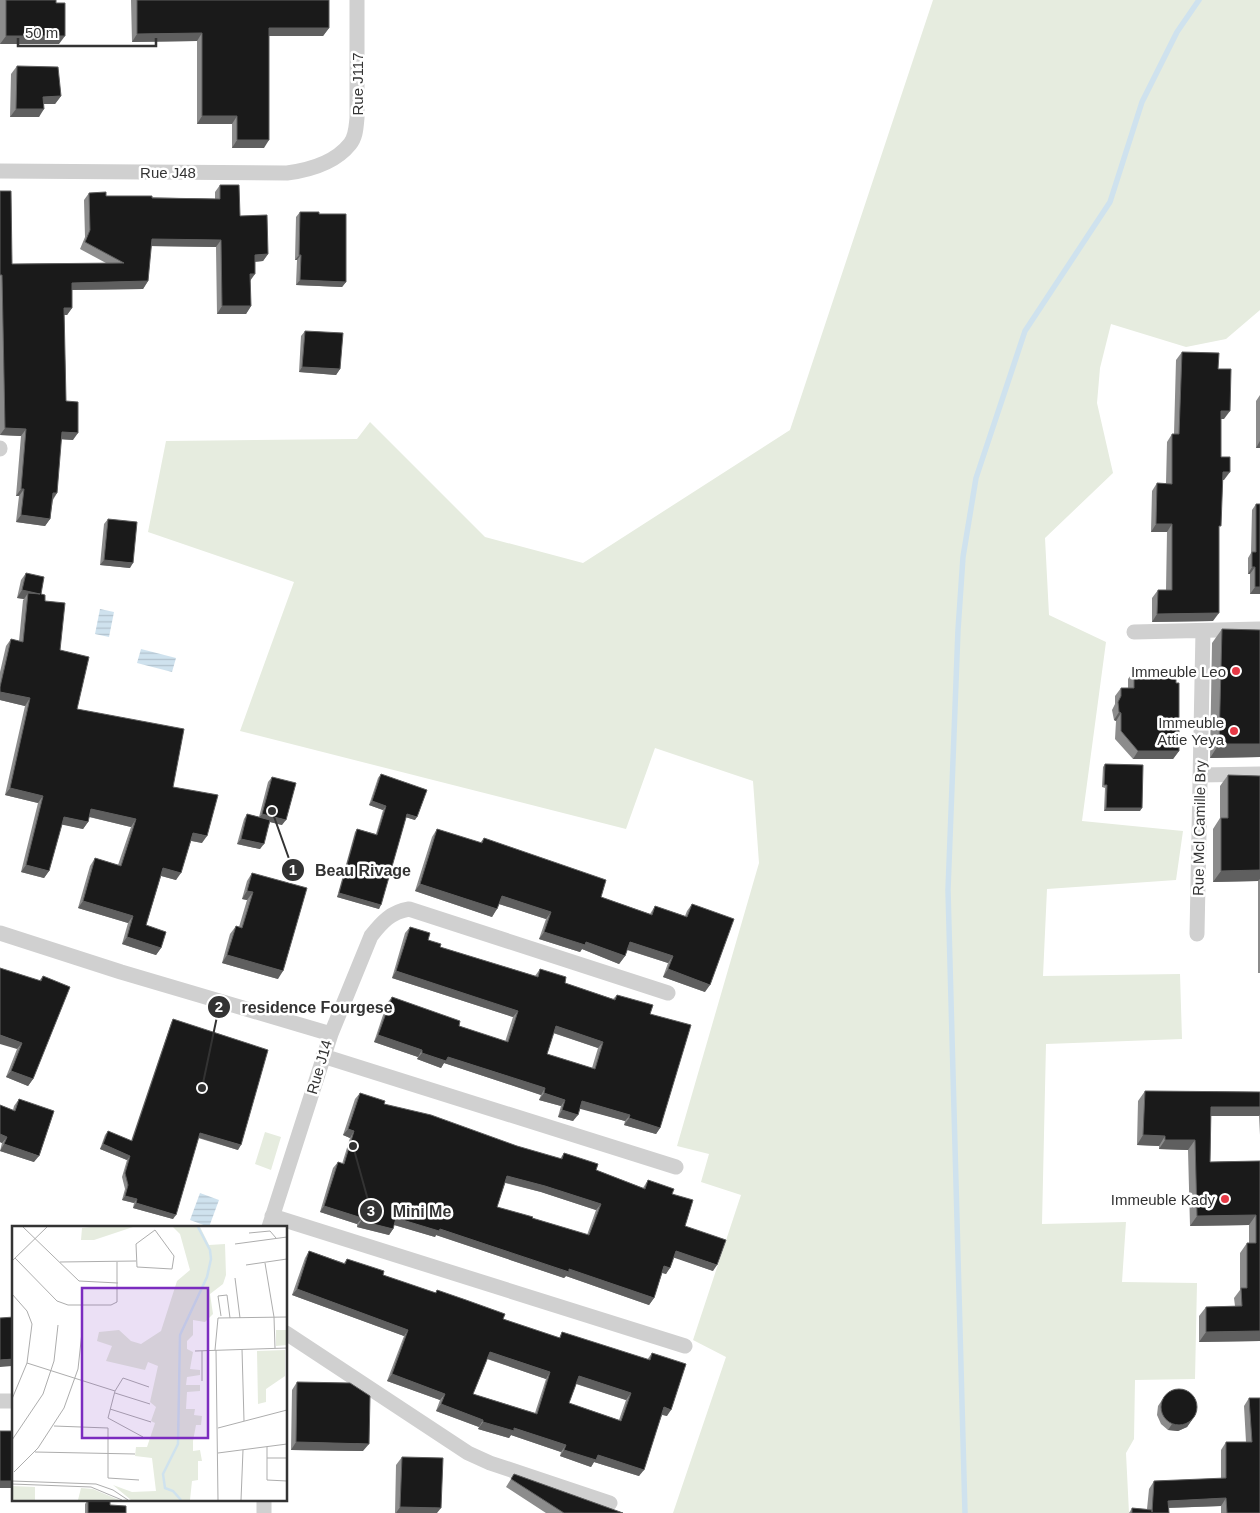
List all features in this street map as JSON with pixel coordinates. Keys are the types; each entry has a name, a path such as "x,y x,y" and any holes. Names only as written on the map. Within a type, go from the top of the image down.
{"street":[{"name":"Rue J117","path":"333,159 350,144 355,134 358,118 357,0"},
{"name":"Rue J48","path":"0,171 287,173 310,170 333,159"},
{"path":"1134,632 1260,630"},
{"name":"Rue Mcl Camille Bry","path":"1197,934 1203,631"},
{"path":"1200,775 1260,774"},
{"path":"331,1034 371,936 381,923 394,913 410,909 668,993"},
{"name":"Rue J14","path":"0,933 121,972 331,1034 270,1221"},
{"path":"323,1056 676,1167"},
{"path":"270,1221 287,1226"},
{"path":"288,1226 685,1346"},
{"path":"288,1334 468,1453 490,1463 610,1503"},
{"path":"264,1500 264,1513"}],"shaded area":[{"path":"933,0 1260,0 1260,310 1226,339 1186,347 1111,324 1100,368 1097,403 1113,473 1045,538 1049,615 1106,642 1082,821 1183,831 1176,880 1047,889 1043,976 1180,974 1182,1039 1046,1044 1042,1224 1126,1222 1122,1282 1197,1283 1195,1379 1135,1380 1134,1439 1126,1453 1129,1513 673,1513 726,1357 693,1340 741,1195 701,1182 709,1154 677,1146 759,863 753,781 655,748 626,829 240,731 294,582 148,532 166,441 357,439 370,422 485,537 583,563 790,430"},
{"path":"265,1132 281,1137 271,1170 255,1164"}],"water":[{"path":"100,609 114,612 109,637 95,634"},
{"path":"141,649 176,658 172,672 137,663"},
{"path":"200,1193 219,1200 209,1226 190,1220"}],"building":[{"path":"6,0 56,0 56,3 65,3 65,36 6,36"},
{"path":"137,0 329,0 329,28 269,28 269,140 237,140 237,116 202,116 202,33 137,34"},
{"path":"17,66 58,67 61,96 43,97 44,109 16,109"},
{"path":"220,185 239,185 240,216 267,215 268,254 255,255 255,274 250,274 251,306 222,306 221,240 152,239 148,281 72,283 72,308 64,308 66,401 78,402 78,433 62,432 57,493 53,493 50,519 21,515 24,489 21,489 26,429 5,428 2,275 0,275 0,191 11,191 12,264 124,263 85,242 90,230 89,193 106,192 106,196 220,199"},
{"path":"300,212 346,214 346,282 300,280"},
{"path":"305,331 343,333 340,369 302,367"},
{"path":"1182,352 1219,353 1218,369 1231,369 1230,411 1221,411 1221,457 1230,457 1230,472 1223,472 1221,526 1219,526 1219,613 1157,614 1158,590 1172,590 1172,524 1156,524 1157,483 1172,484 1172,434 1179,434"},
{"path":"1256,504 1260,504 1260,587 1255,587 1255,567 1252,567 1252,552 1256,552"},
{"path":"108,519 137,522 133,563 104,560"},
{"path":"26,573 44,577 41,594 45,595 45,601 65,603 60,650 89,657 77,709 184,729 173,787 218,795 207,836 193,833 181,873 163,868 146,925 166,932 161,948 127,937 133,916 83,901 95,858 121,866 136,819 91,809 88,822 64,817 49,871 26,865 43,796 10,788 30,698 0,692 0,687 11,639 23,642 28,593 40,594 22,590"},
{"path":"1222,629 1260,630 1260,744 1219,744"},
{"path":"1134,671 1176,671 1176,683 1179,683 1179,751 1138,751 1121,731 1121,713 1119,712 1118,702 1121,696 1121,688 1134,688"},
{"path":"1105,764 1143,765 1142,808 1106,808 1107,785 1104,785"},
{"path":"381,774 427,790 417,817 407,814 381,905 339,893 357,829 377,835 386,806 372,801"},
{"path":"1228,775 1260,776 1260,870 1221,871 1221,818 1228,818"},
{"path":"272,777 296,783 286,820 262,814"},
{"path":"247,814 270,820 264,844 241,839"},
{"path":"437,829 482,843 484,838 606,880 601,897 652,915 655,906 687,917 692,904 734,919 710,985 668,969 673,956 630,942 625,956 586,942 585,945 544,932 551,912 502,896 497,909 420,884"},
{"path":"252,873 307,888 283,971 227,955 236,926 242,928 253,892 247,891"},
{"path":"410,927 430,933 428,940 441,944 440,947 538,977 540,969 566,977 565,983 615,1000 617,995 653,1005 650,1014 691,1025 660,1128 629,1118 630,1115 582,1101 578,1115 562,1110 565,1100 544,1093 545,1088 448,1057 446,1061 422,1053 422,1050 378,1035 392,997 460,1021 459,1026 508,1042 518,1011 396,971","holes":["556,1026 603,1042 595,1069 547,1054"]},
{"path":"0,968 41,981 43,976 70,987 33,1079 11,1071 22,1043 0,1035"},
{"path":"173,1019 268,1050 241,1145 200,1133 176,1215 136,1203 137,1199 125,1196 128,1185 125,1173 130,1156 103,1144 108,1131 132,1141"},
{"path":"1145,1091 1260,1092 1260,1107 1211,1107 1210,1162 1260,1161 1260,1331 1206,1332 1206,1307 1242,1306 1241,1288 1247,1288 1247,1243 1256,1243 1256,1215 1197,1216 1195,1140 1165,1140 1165,1136 1143,1135"},
{"path":"360,1093 385,1101 384,1104 431,1115 517,1146 562,1159 564,1153 598,1164 596,1170 645,1189 648,1180 674,1189 672,1194 693,1200 685,1226 726,1240 717,1265 676,1251 670,1268 664,1266 654,1298 569,1269 569,1272 440,1229 439,1231 396,1218 393,1229 361,1221 362,1218 324,1206 338,1162 344,1164 354,1131 348,1129","holes":["507,1176 601,1204 589,1235 497,1207"]},
{"path":"19,1099 54,1111 39,1156 4,1144 7,1137 0,1134 0,1105 15,1111"},
{"path":"309,1251 345,1264 347,1259 384,1271 383,1275 436,1293 437,1290 466,1300 505,1314 503,1319 560,1338 562,1332 650,1360 652,1353 686,1364 671,1410 664,1407 644,1470 598,1455 596,1460 564,1450 566,1445 514,1428 514,1431 483,1422 483,1420 441,1404 445,1394 392,1374 408,1330 297,1289","holes":["490,1352 550,1372 537,1414 473,1394","579,1376 631,1393 621,1421 569,1403"]},
{"path":"12,1317 12,1359 0,1360 0,1318"},
{"path":"297,1382 350,1383 370,1396 369,1444 296,1442"},
{"path":"1179,1389 1186,1390 1192,1394 1196,1400 1196,1414 1192,1420 1186,1424 1179,1425 1172,1424 1166,1420 1162,1414 1161,1407 1162,1400 1166,1394 1172,1390"},
{"path":"1249,1398 1260,1398 1260,1513 1227,1513 1226,1498 1168,1501 1169,1513 1132,1513 1132,1508 1152,1510 1152,1512 1154,1481 1226,1478 1226,1442 1252,1442"},
{"path":"0,1431 12,1431 12,1481 0,1481"},
{"path":"402,1457 443,1458 441,1508 400,1507"},
{"path":"514,1474 623,1513 564,1513 511,1479"},
{"path":"88,1500 110,1500 110,1505 126,1506 126,1513 88,1513"}],"waterway":[{"path":"965,1513 948,890 958,630 963,557 976,478 1025,331 1110,202 1142,102 1177,32 1199,0"}],"place":[{"name":"Immeuble Leo","path":"1236,671"},
{"name":"Immeuble Attie Yeya","path":"1234,731"},
{"name":"Beau Rivage","path":"272,811"},
{"name":"residence Fourgese","path":"202,1088"},
{"name":"Mini Me","path":"353,1146"},
{"name":"Immeuble Kady","path":"1225,1199"}]}
